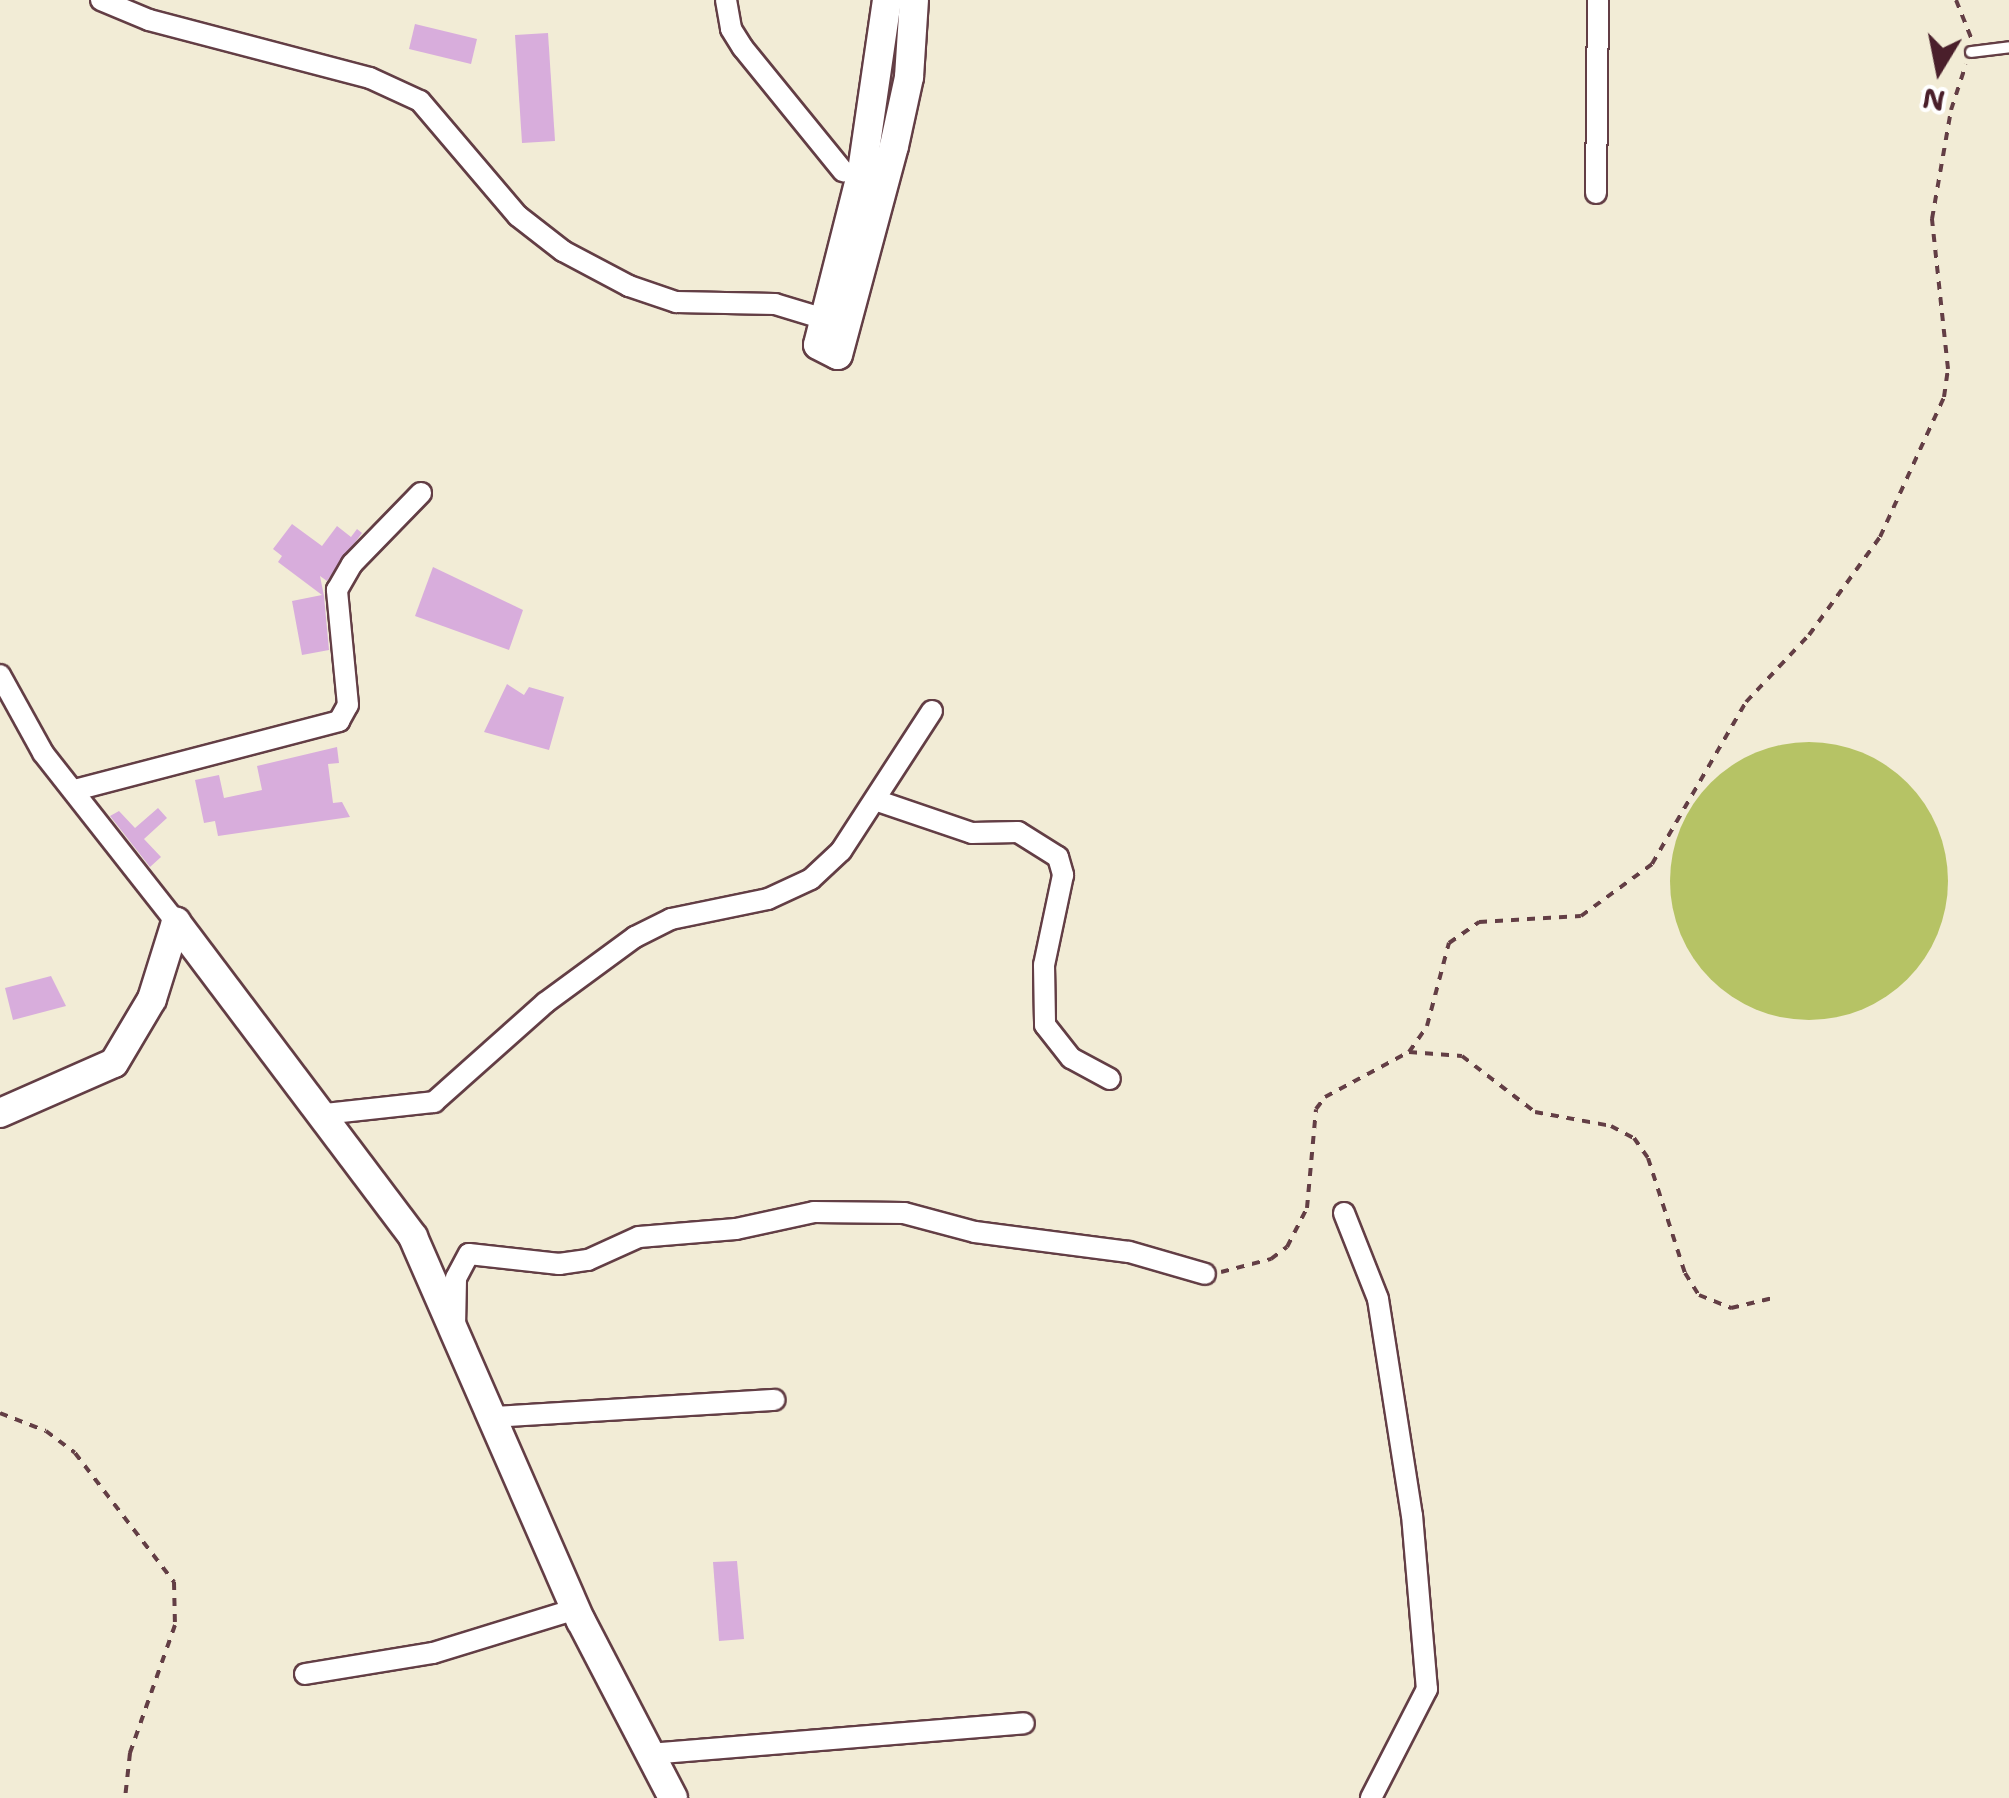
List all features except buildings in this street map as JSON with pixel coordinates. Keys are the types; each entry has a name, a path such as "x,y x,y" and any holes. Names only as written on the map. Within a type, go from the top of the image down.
{"street":[{"path":"101,0 149,20 370,78 420,101 518,216 563,251 629,286 676,302 776,304 837,323"},
{"path":"726,0 730,29 742,48 843,171"},
{"path":"837,323 887,0"},
{"path":"837,323 908,77 914,0"},
{"path":"1596,193 1598,0"},
{"path":"75,790 339,721 348,705 336,590 352,564 420,494"},
{"path":"0,675 43,753 324,1114 413,1237 576,1609 672,1798"},
{"path":"324,1114 442,1098 545,1003 636,937 671,918 768,899 811,878 841,852 932,711"},
{"path":"875,800 972,834 1018,832 1058,856 1063,875 1044,965 1045,1025 1071,1058 1110,1080"},
{"path":"0,1113 114,1064 152,999 176,922"},
{"path":"455,1330 456,1278 470,1254 559,1264 588,1260 639,1237 736,1229 814,1212 904,1213 975,1232 1129,1252 1204,1274"},
{"path":"1344,1213 1378,1299 1412,1514 1427,1690 1371,1798"},
{"path":"493,1417 774,1400"},
{"path":"305,1674 433,1653 576,1609"},
{"path":"650,1754 1024,1723"}],"lane":[{"path":"1971,52 2009,47"}],"path":[{"path":"1204,1274 1259,1263 1287,1247 1307,1208 1316,1109 1325,1096 1409,1052 1426,1026 1443,958 1459,932 1501,918 1581,916 1652,864 1746,702 1808,634 1880,538 1944,397 1948,369 1932,219 1951,110 1974,32 1956,0"},
{"path":"1409,1052 1462,1056 1535,1112 1611,1126 1634,1138 1648,1158 1685,1273 1698,1294 1731,1308 1773,1298"},
{"path":"0,1413 46,1431 75,1453 174,1582 175,1626 130,1753 125,1798"}],"green space":[{"path":"1809,742 1862,753 1907,783 1937,828 1948,881 1937,934 1907,979 1862,1009 1809,1020 1756,1009 1711,979 1681,934 1670,881 1681,828 1711,783 1756,753"}]}
